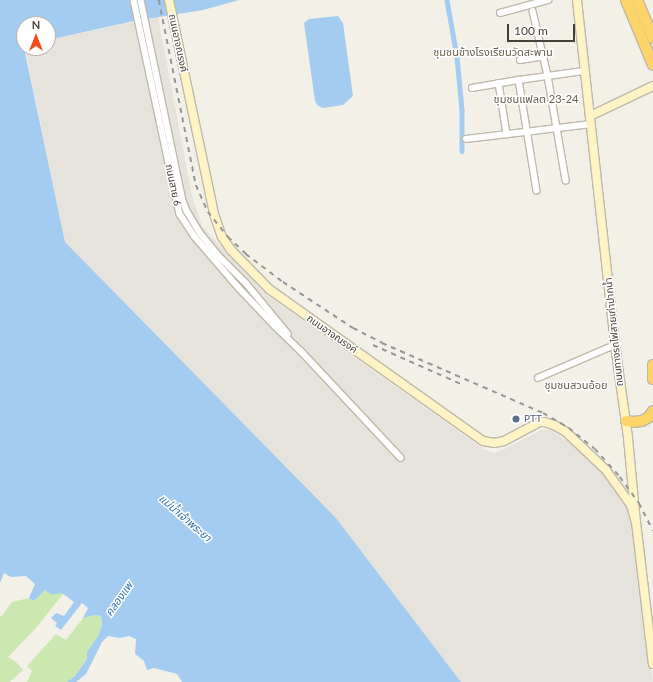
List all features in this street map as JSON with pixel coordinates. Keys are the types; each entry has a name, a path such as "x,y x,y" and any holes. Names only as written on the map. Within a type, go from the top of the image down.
{"highway":[{"path":"626,0 653,65"},
{"path":"637,0 653,38"},
{"path":"641,0 653,20"},
{"path":"653,364 653,379"},
{"path":"626,421 642,421 650,417 653,411"}],"street":[{"name":"ถนนสาย 6","path":"134,0 180,214 195,237 240,288 401,458"},
{"name":"ถนนสาย 6","path":"141,0 183,201 192,222 217,254 246,283 301,351"},
{"name":"ถนนอาจณรงค์","path":"169,0 212,204 220,233 231,250 269,289 483,441 494,443 504,441 539,422 544,422 566,432 585,448 614,481 631,505 636,522"},
{"path":"500,13 548,0"},
{"name":"ถนนทางรถไฟสายเก่าปากน้ำ","path":"577,0 615,345 621,397 626,421 636,522 653,664"},
{"path":"533,11 548,76 566,180"},
{"path":"520,60 544,56"},
{"path":"472,88 519,80 585,72"},
{"path":"519,80 537,191"},
{"path":"499,83 507,134"},
{"path":"466,139 558,128 591,120 653,86"},
{"path":"538,378 615,345"}],"shaded area":[{"path":"158,17 192,196 202,226 264,293 483,449 493,453 503,450 541,430 551,430 576,447 608,478 633,516 653,682 461,682 336,518 65,242 27,56 56,56 56,38"}],"green space":[{"path":"45,590 52,595 63,594 36,628 8,657 16,662 23,670 10,682 0,682 0,616 1,617 12,602 29,598 34,601"},
{"path":"95,615 101,616 102,625 98,636 88,652 87,659 75,676 67,682 27,682 32,671 27,666 56,634 66,640 83,618"}],"water":[{"path":"0,0 239,0 203,10 134,21 56,38 56,16 16,16 16,56 26,56 65,242 336,518 461,682 182,682 177,674 154,668 147,670 144,661 135,654 136,639 129,636 120,638 108,636 102,642 86,674 76,682 67,682 75,676 87,659 87,652 98,636 102,625 101,616 95,615 83,618 88,608 82,603 61,630 55,626 57,623 51,618 56,613 64,616 74,602 61,593 52,595 45,590 34,601 29,598 35,584 26,576 11,577 4,573 0,583"},
{"path":"338,16 343,23 353,96 343,105 323,108 317,105 315,101 304,23 309,19"}],"waterway":[{"path":"447,0 457,57 462,110 462,151"}],"railway":[{"path":"159,0 196,185 208,212 228,237 246,254 283,282 353,328 382,343 543,413 569,428 595,449 620,477 639,503 653,531"},
{"path":"373,345 461,384"}],"place":[{"name":"PTT","path":"516,419"}],"district":[{"name":"ชุมชนข้างโรงเรียนวัดสะพาน","path":"493,52"},
{"name":"ชุมชนแฟลต 23-24","path":"536,99"},
{"name":"ชุมชนสวนอ้อย","path":"576,385"}],"water label":[{"name":"แม่น้ำเจ้าพระยา","path":"185,518"},
{"name":"คลองแพ","path":"119,599"}]}
